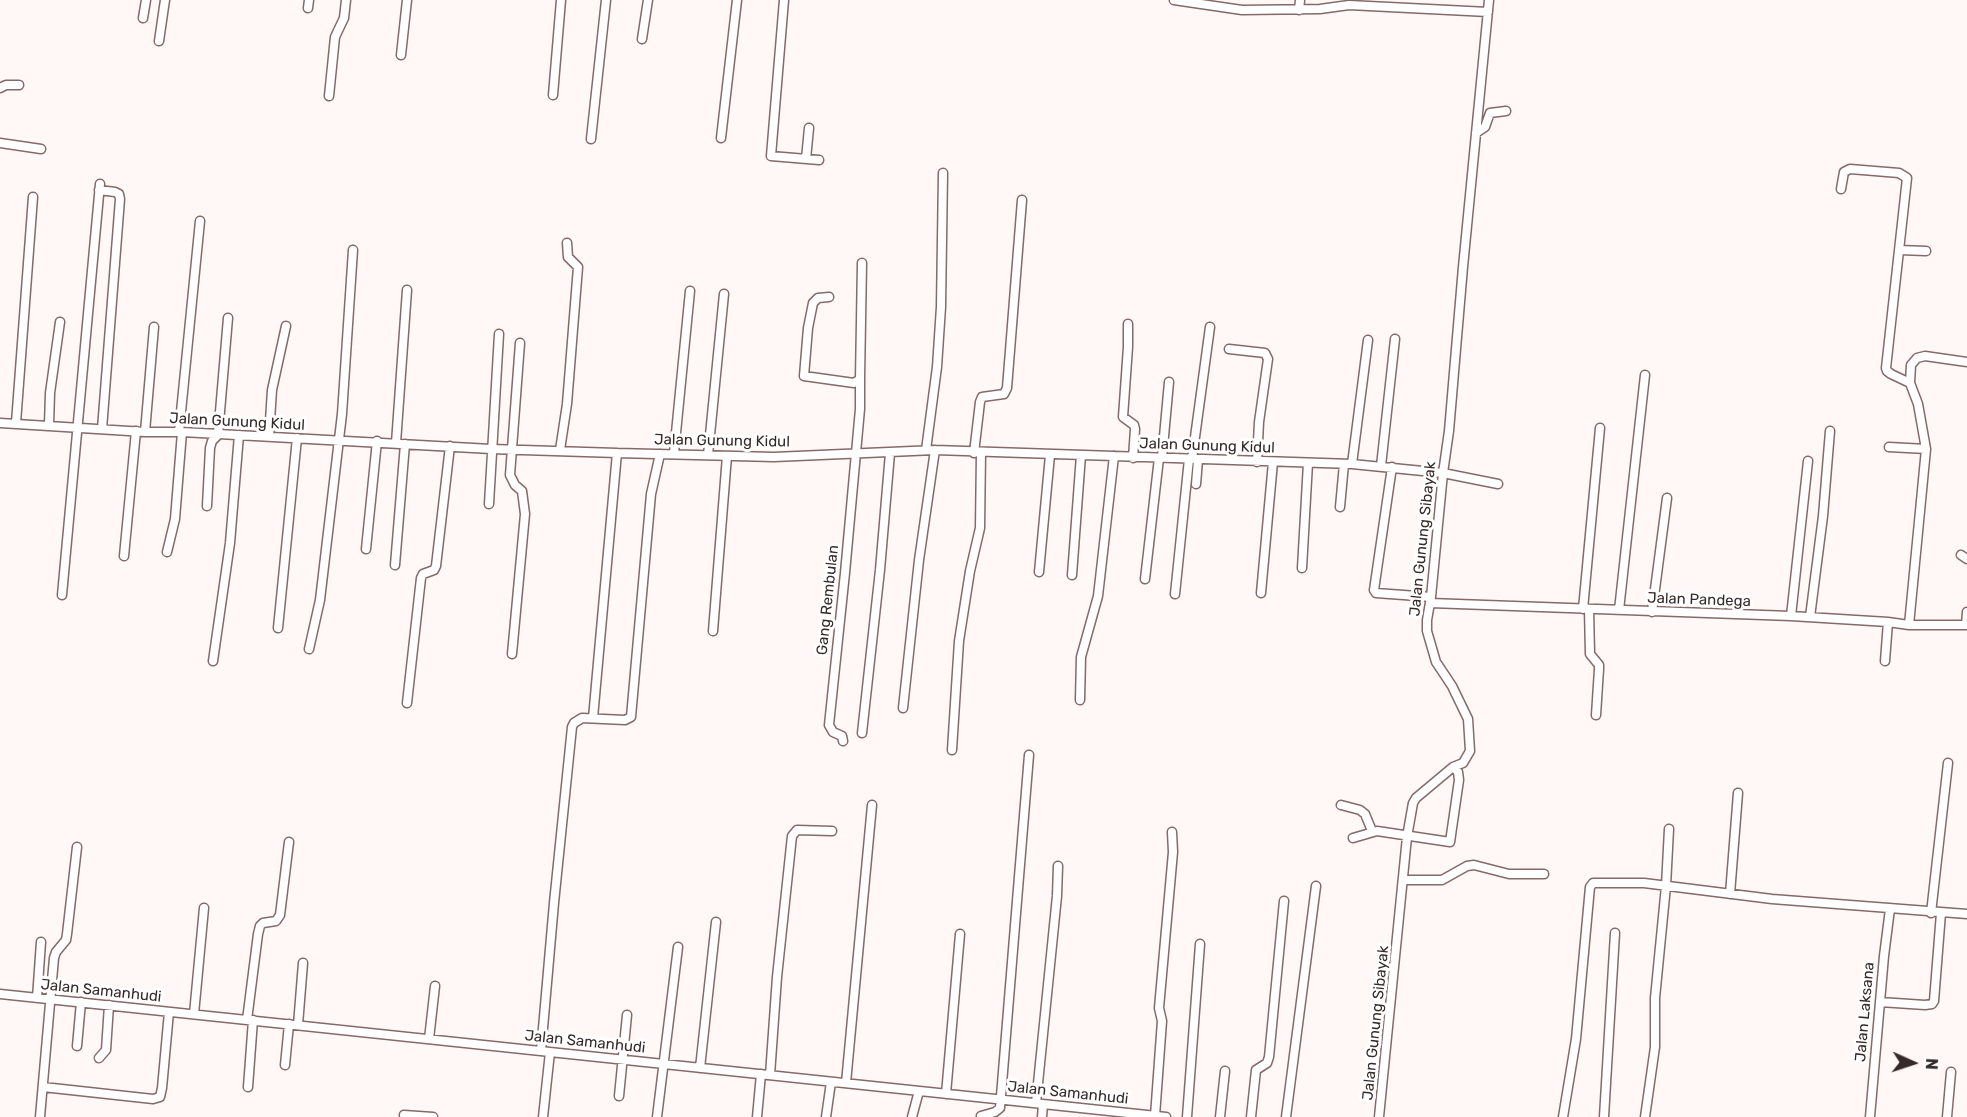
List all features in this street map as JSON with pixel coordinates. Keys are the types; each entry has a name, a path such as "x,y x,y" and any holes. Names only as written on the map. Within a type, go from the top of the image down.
{"street":[{"path":"143,18 146,0"},
{"path":"159,41 165,0"},
{"path":"329,96 335,37 342,22 346,0"},
{"path":"401,56 407,0"},
{"path":"553,94 561,0"},
{"path":"591,139 606,0"},
{"path":"642,39 648,0"},
{"path":"721,138 737,0"},
{"path":"784,0 771,156 819,160"},
{"path":"1174,0 1242,10 1338,8 1349,2 1488,12"},
{"path":"1299,10 1300,0"},
{"name":"Jalan Gunung Sibayak","path":"1379,1117 1407,837 1416,798 1453,767 1463,763 1470,751 1468,718 1452,686 1436,662 1427,630 1449,431 1489,0"},
{"path":"0,88 6,85 19,85"},
{"path":"1476,133 1485,127 1490,113 1506,111"},
{"path":"806,159 809,128"},
{"path":"0,143 41,149"},
{"path":"1841,189 1844,172 1850,170 1893,172 1905,176 1907,181 1886,368 1891,374 1910,383"},
{"path":"903,708 931,450 941,307 943,173"},
{"path":"62,595 99,187 119,194 120,199 102,429"},
{"path":"16,423 33,197"},
{"path":"952,750 959,641 970,571 980,528 978,453 980,402 982,397 1004,394 1007,387 1022,200"},
{"path":"167,552 175,519 200,221"},
{"path":"560,450 567,404 578,267 568,257 567,243"},
{"path":"309,649 320,600 339,441 353,250"},
{"path":"1899,250 1926,251"},
{"name":"Gang Rembulan","path":"843,741 842,736 833,732 829,725 860,409 861,263"},
{"path":"395,565 408,290"},
{"path":"674,453 690,291"},
{"path":"708,455 724,294"},
{"path":"829,297 818,298 813,303 808,328 804,376 854,383 861,379"},
{"path":"207,506 210,448 212,441 218,435 228,318"},
{"path":"49,425 50,393 60,322"},
{"path":"1128,324 1123,417 1134,425 1135,429 1133,458"},
{"path":"269,436 272,390 286,326"},
{"path":"124,556 154,327"},
{"path":"1175,594 1210,327"},
{"path":"489,504 500,334"},
{"path":"1381,466 1395,339"},
{"path":"1340,507 1368,340"},
{"path":"512,654 525,514 522,491 515,485 510,475 520,343"},
{"path":"1229,349 1265,353 1268,360 1259,422 1257,462"},
{"path":"1908,625 1926,449 1918,404 1910,383 1911,365 1919,357 1935,356 1967,362"},
{"path":"1619,610 1645,375"},
{"path":"1144,579 1169,382"},
{"name":"Jalan Gunung Kidul","path":"0,423 141,432 617,453 727,456 931,450 1348,464 1443,473 1498,484"},
{"path":"1596,715 1599,665 1590,654 1586,609 1599,428"},
{"path":"1810,617 1823,516 1830,431"},
{"path":"213,661 230,543 239,435"},
{"path":"278,628 297,438"},
{"path":"366,549 377,441"},
{"path":"406,703 421,578 423,574 434,570 436,566 450,446"},
{"path":"1889,447 1926,449"},
{"path":"593,718 617,453"},
{"path":"862,733 890,453"},
{"path":"543,1117 545,1051 571,732 577,721 582,718 625,720 629,719 633,712 651,494 660,454"},
{"path":"1038,572 1050,455"},
{"path":"1072,575 1081,455"},
{"path":"713,631 727,456"},
{"path":"1080,700 1081,657 1098,596 1114,456"},
{"path":"1193,460 1196,484"},
{"path":"1791,616 1808,461"},
{"path":"1261,593 1273,462"},
{"path":"1302,568 1308,463"},
{"name":"Jalan Pandega","path":"1392,467 1374,590 1376,593 1431,600 1586,609 1791,616 1908,625 1966,625"},
{"path":"1652,612 1666,498"},
{"path":"1966,625 1967,612"},
{"path":"1885,661 1888,622"},
{"path":"981,1116 998,1110 1000,1100 1029,755"},
{"path":"1880,1002 1926,1005 1934,1001 1936,913 1948,763"},
{"path":"1353,838 1372,831 1450,841 1459,780 1458,772 1453,767"},
{"path":"1730,894 1738,793"},
{"path":"846,1083 872,805"},
{"path":"1341,805 1360,810 1365,814 1372,831"},
{"path":"1645,1117 1655,1047 1655,998 1669,829"},
{"path":"758,1117 777,976 792,836 797,830 832,831"},
{"path":"1155,1116 1162,1037 1159,998 1173,852 1172,832"},
{"path":"248,1087 250,1020 258,934 263,923 276,921 280,915 289,842"},
{"path":"40,1117 54,958 68,934 77,847"},
{"path":"1404,880 1442,880 1467,866 1474,865 1509,874 1544,874"},
{"path":"1042,1117 1040,1104 1058,866"},
{"path":"1563,1117 1576,1039 1590,885 1598,882 1633,882 1730,894 1967,914"},
{"path":"1286,1117 1316,886"},
{"path":"1251,1117 1256,1070 1268,1063 1269,1057 1284,900"},
{"path":"194,1014 204,908"},
{"name":"Jalan Laksana","path":"1870,1117 1890,909"},
{"path":"700,1068 716,922"},
{"path":"1604,1117 1615,933"},
{"path":"946,1094 960,934"},
{"path":"37,998 40,942"},
{"path":"1187,1117 1200,944"},
{"path":"657,1117 678,947"},
{"path":"285,1065 303,963"},
{"path":"429,1039 435,986"},
{"name":"Jalan Samanhudi","path":"0,994 1166,1117"},
{"path":"77,1046 81,1002"},
{"path":"99,1058 106,1050 109,1005"},
{"path":"43,1087 160,1097 169,1012"},
{"path":"619,1096 627,1015"},
{"path":"1220,1117 1225,1071"},
{"path":"1947,1117 1951,1072"},
{"path":"826,1117 831,1082"},
{"path":"912,1117 919,1091"},
{"path":"404,1115 433,1117"}]}
